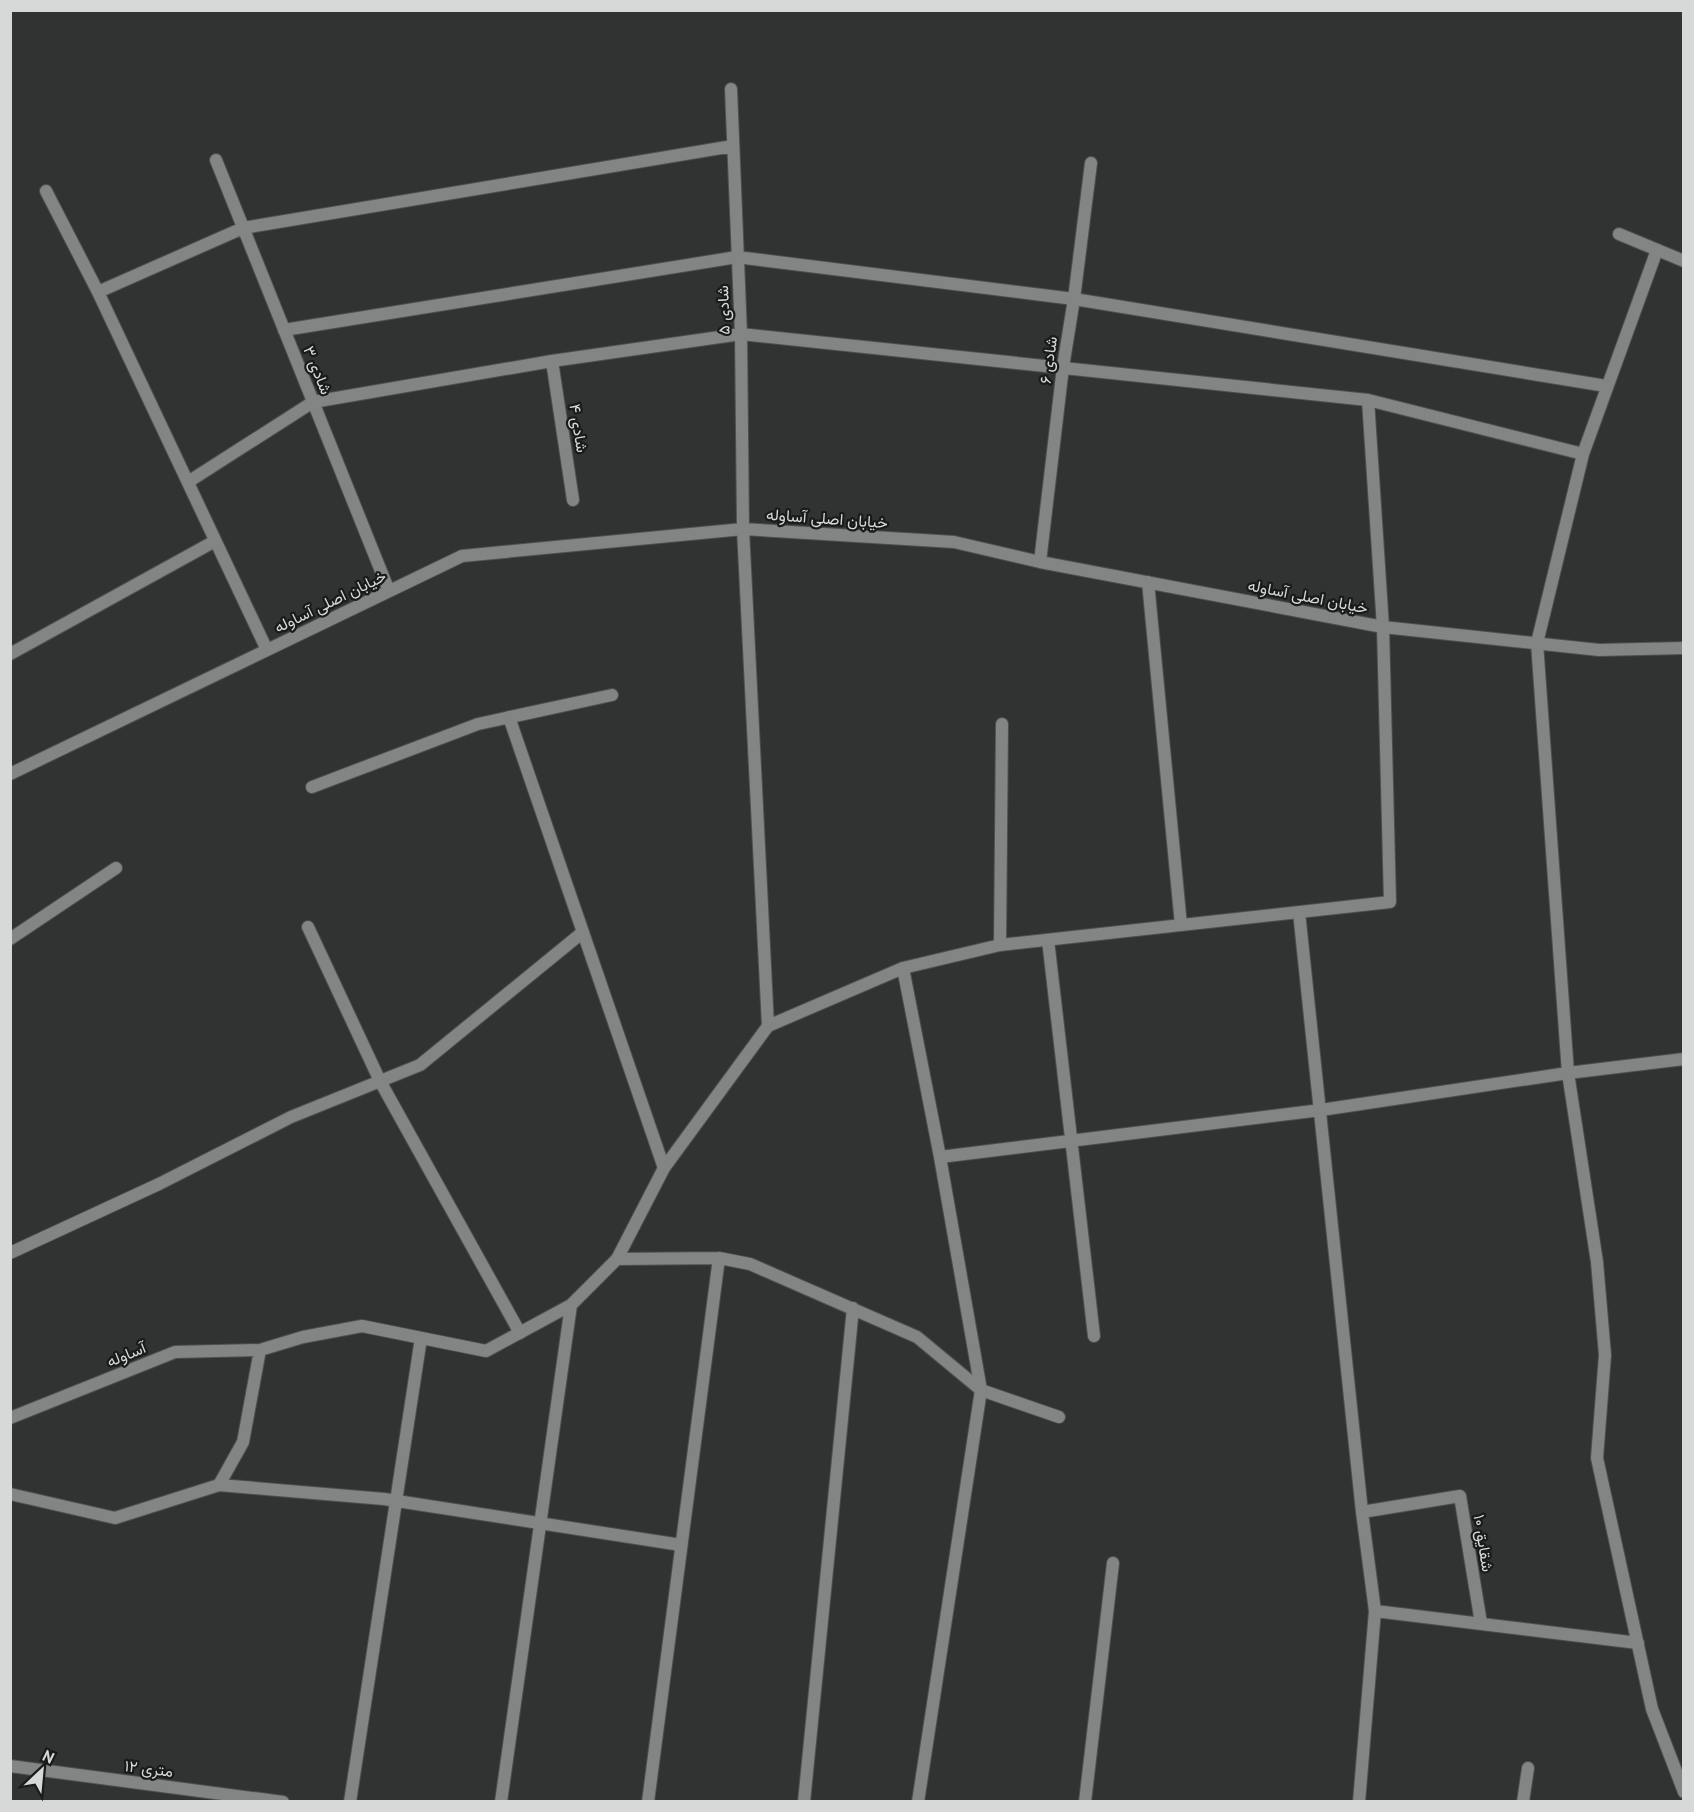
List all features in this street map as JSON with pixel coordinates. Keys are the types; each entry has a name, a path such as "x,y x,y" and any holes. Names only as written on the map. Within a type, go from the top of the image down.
{"street":[{"name":"شادی ۵","path":"731,89 741,334 742,529 768,1026"},
{"path":"98,292 243,228 733,146"},
{"name":"شادی ۳","path":"216,160 389,591"},
{"name":"شادی ۶","path":"1040,562 1063,367 1091,163"},
{"path":"46,190 98,292 267,650"},
{"path":"1619,234 1683,261"},
{"path":"1657,250 1583,454 1537,643 1568,1073 1598,1262 1605,1355 1597,1458 1653,1710 1683,1792"},
{"path":"284,330 738,257 1074,298 1606,386"},
{"path":"188,482 313,402 552,360 741,334 1368,399 1583,454"},
{"name":"شادی ۴","path":"552,360 573,500"},
{"path":"768,1026 903,968 1000,945 1390,902 1383,627 1368,399"},
{"name":"خیابان اصلی آساوله","path":"10,774 462,556 742,529 954,542 1040,562 1383,627 1599,650 1683,648"},
{"path":"10,654 215,541"},
{"path":"1148,582 1180,925"},
{"path":"312,787 478,724 612,695"},
{"path":"509,717 664,1168"},
{"path":"1000,945 1002,724"},
{"path":"10,939 116,868"},
{"path":"1299,912 1362,1512 1375,1611 1359,1802"},
{"path":"308,927 380,1080 520,1333"},
{"path":"10,1253 159,1184 291,1117 420,1065 583,932"},
{"path":"1048,940 1094,1336"},
{"path":"903,968 940,1158 981,1390 918,1802"},
{"name":"آساوله","path":"10,1418 175,1352 260,1350 303,1336 362,1326 486,1351 571,1305 617,1259 664,1168 768,1026"},
{"path":"940,1158 1321,1110 1568,1073 1683,1059"},
{"path":"617,1259 719,1257 750,1264 917,1337 981,1390 1059,1417"},
{"path":"648,1802 719,1257"},
{"path":"501,1802 571,1305"},
{"path":"804,1802 853,1308"},
{"path":"350,1802 421,1338"},
{"path":"219,1485 243,1442 260,1350"},
{"path":"10,1494 115,1518 219,1485 384,1499 681,1545"},
{"name":"شقایق ۱۰","path":"1362,1512 1460,1496 1481,1623"},
{"path":"1085,1802 1113,1563"},
{"path":"1375,1611 1638,1643"},
{"name":"۱۲ متری","path":"10,1766 283,1802"},
{"path":"1523,1802 1528,1768"}]}
